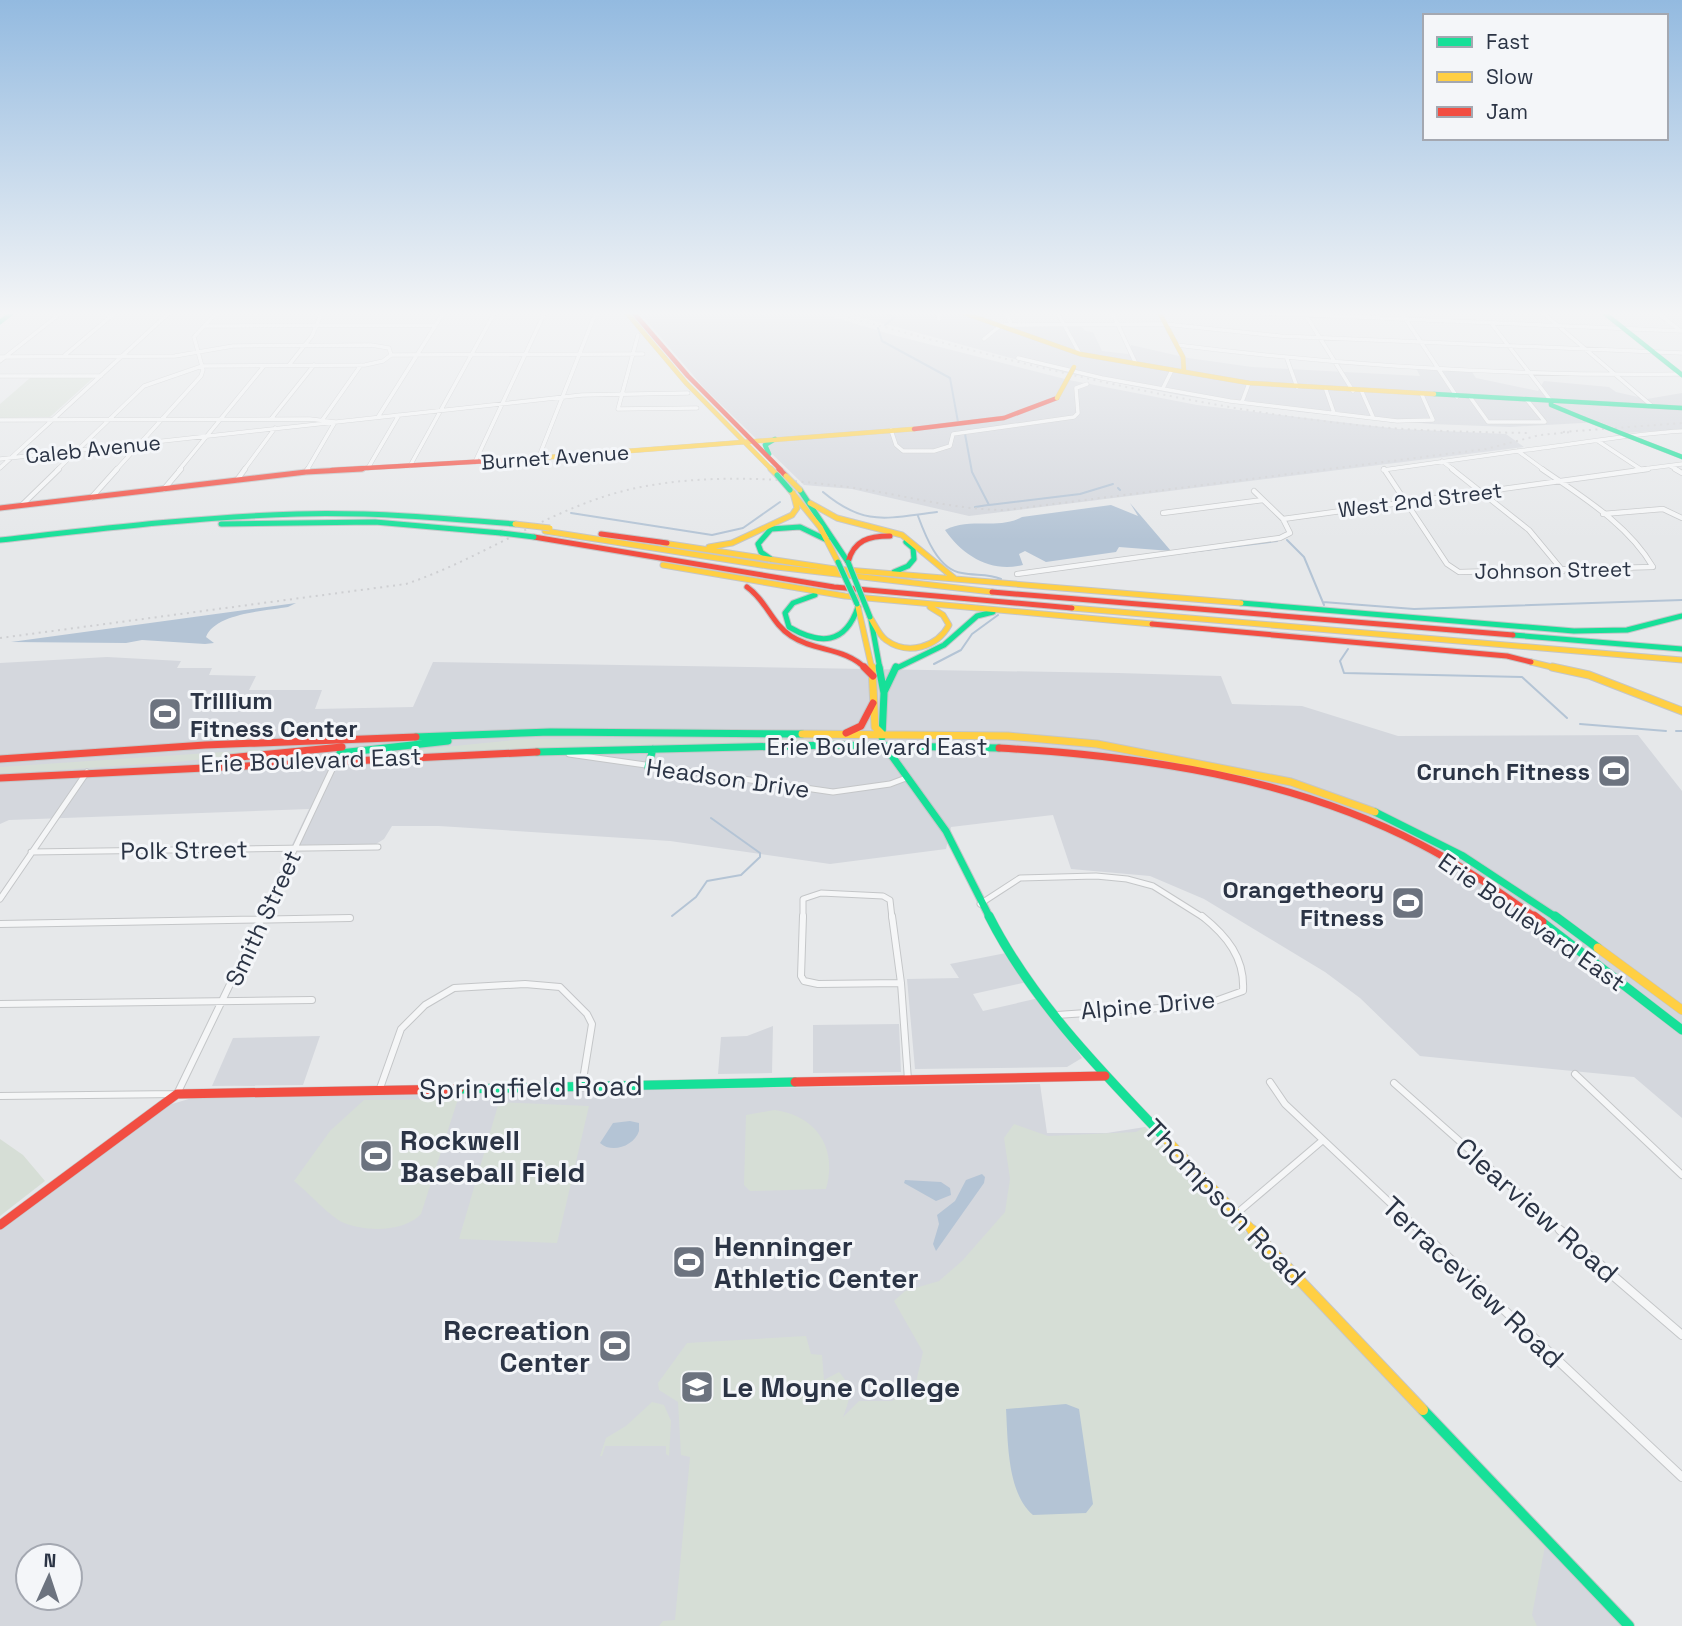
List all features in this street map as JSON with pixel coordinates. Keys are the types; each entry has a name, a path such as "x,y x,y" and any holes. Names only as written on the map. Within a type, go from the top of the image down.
{"main road":[{"name":"Thompson Road","path":"691,388 786,475 827,540 857,605 867,636 873,676 875,727 906,778 946,831 980,904 1002,941 1057,1015 1105,1076 1629,1626"},
{"name":"Thompson Road","path":"699,388 777,475 810,502 848,562 870,617 884,692 886,727 882,738"},
{"name":"Burnet Avenue","path":"0,508 306,472 538,459 1009,419 1034,411 1057,398 1063,388"},
{"path":"1306,388 1682,408"},
{"path":"1527,400 1585,419 1682,457"},
{"path":"1551,401 1551,405 1559,410"},
{"path":"1551,401 1585,419"},
{"path":"1578,403 1567,407 1585,419"},
{"path":"774,463 765,445 775,439"},
{"path":"1,541 191,520 275,515 391,515 470,520 705,548 732,542 792,515 797,508 794,491"},
{"path":"810,502 835,519 905,536 914,541 942,572 980,582"},
{"path":"1,541 188,526 296,521 413,524 534,537 822,585 1682,660"},
{"path":"800,565 766,557 758,547 759,539 773,529 794,526 813,530 827,540"},
{"path":"548,529 813,575 1682,649"},
{"path":"848,562 852,545 871,536 897,538 913,548 915,559 908,566 894,572 874,572"},
{"path":"663,543 800,565 1574,631 1626,630 1682,616"},
{"path":"624,554 729,580 822,594 1507,656 1589,675 1682,711"},
{"path":"729,580 767,599 786,633 800,640 856,655 873,676"},
{"path":"822,594 804,597 788,608 785,620 792,630 815,638 837,636 852,627 857,605"},
{"path":"1132,594 1416,627"},
{"path":"870,617 887,640 902,646 926,646 947,633 947,620 937,610 901,601"},
{"path":"884,692 890,674 896,667 944,645 977,616 989,612 1026,612"},
{"path":"1168,625 1338,631"},
{"path":"839,735 859,728 874,700"},
{"path":"185,765 514,734"},
{"name":"Erie Boulevard East","path":"0,778 185,765 514,734 839,735 1066,750 1228,779 1282,792 1362,818 1449,861 1541,922 1682,1030"},
{"name":"Erie Boulevard East","path":"0,759 205,745 341,750 549,751 882,738 1008,736 1074,741 1240,771 1336,796 1414,828 1522,891 1682,1010"},
{"path":"648,767 653,749"},
{"name":"Springfield Road","path":"177,1094 1105,1076"},
{"path":"0,1225 177,1094"}],"street":[{"path":"0,468 88,388"},
{"path":"22,506 142,388"},
{"path":"91,498 192,388"},
{"path":"164,489 247,388"},
{"path":"271,419 296,388"},
{"path":"323,419 345,388"},
{"path":"378,417 396,388"},
{"path":"410,466 453,388"},
{"path":"475,463 510,388"},
{"path":"538,459 566,388"},
{"path":"623,388 618,409 697,408"},
{"path":"891,430 896,445 904,451 945,448 952,443 953,435 963,431 1007,428 1074,416 1078,413 1076,388"},
{"path":"1163,388 1334,414 1427,421 1434,418 1422,395"},
{"path":"1242,401 1247,388"},
{"path":"1354,388 1373,417"},
{"path":"1451,388 1457,397"},
{"path":"1541,388 1551,401"},
{"path":"1631,388 1652,406"},
{"path":"1326,390 1334,414"},
{"name":"Caleb Avenue","path":"0,459 563,397 622,393 688,393"},
{"path":"1469,397 1487,422 1545,422 1527,400"},
{"path":"368,468 400,415"},
{"path":"237,480 279,419"},
{"path":"0,420 323,419 335,422 306,472"},
{"path":"1403,502 1383,470 1598,441 1627,434 1682,432"},
{"path":"1598,441 1643,470 1682,464"},
{"path":"1517,452 1603,514 1665,509 1682,517"},
{"path":"1442,461 1529,530 1563,571"},
{"path":"1670,466 1682,473"},
{"name":"West 2nd Street","path":"1283,519 1643,470"},
{"path":"1017,574 1279,538 1290,533 1283,519 1254,491"},
{"path":"1163,513 1263,500"},
{"name":"Johnson Street","path":"1403,502 1453,570 1563,571 1653,567 1635,544 1603,514"},
{"name":"Smith Street","path":"177,1094 187,1082 341,750"},
{"name":"Headson Drive","path":"549,751 833,792 890,784 906,778"},
{"path":"0,899 88,772"},
{"name":"Polk Street","path":"32,852 378,847"},
{"path":"1449,861 1457,851"},
{"name":"Alpine Drive","path":"980,904 1013,881 1032,876 1138,881 1162,891 1215,926 1233,949 1246,977 1243,991 1223,1000 1057,1015"},
{"path":"901,983 818,984 804,981 800,976 803,899 821,892 883,895 890,900 901,983 908,1080"},
{"path":"0,924 350,918"},
{"path":"379,1091 401,1029 407,1020 442,994 454,988 540,984 560,987 590,1016 592,1024 582,1086"},
{"path":"0,1004 312,1000"},
{"path":"1575,1074 1682,1175"},
{"name":"Terraceview Road","path":"1270,1082 1285,1104 1682,1477"},
{"name":"Clearview Road","path":"1394,1083 1442,1128 1682,1335"},
{"path":"0,1096 177,1094"},
{"path":"1236,1214 1323,1140"}],"shaded area":[{"path":"19,388 82,388 50,417 0,418 0,404"},
{"path":"704,388 1109,388 1197,405 1399,429 1506,434 1524,447 969,516 852,489 804,485"},
{"path":"1142,388 1523,388 1538,391 1540,388 1610,388 1616,392 1647,399 1682,393 1682,429 1627,433 1600,422 1510,427 1431,424 1300,412"},
{"path":"107,657 181,661 177,668 212,668 209,675 256,676 249,690 322,690 315,709 413,707 433,662 1118,673 1221,676 1232,704 1302,706 1398,736 1638,735 1682,791 1682,1118 1634,1077 1420,1056 1360,998 1325,972 1204,899 1150,876 1071,869 1053,815 951,827 946,849 830,864 670,841 439,826 392,826 384,839 376,844 292,845 309,809 9,820 0,824 0,663"},
{"path":"524,739 867,739 353,756"},
{"path":"327,745 177,762 0,774 0,767"},
{"path":"1006,953 1027,982 973,994 983,1011 1039,998 1082,1058 1067,1067 915,1069 907,979 959,978 950,964"},
{"path":"899,1024 901,1072 813,1073 813,1025"},
{"path":"773,1026 772,1073 718,1074 721,1037 747,1036"},
{"path":"320,1036 303,1085 212,1086 233,1038"},
{"name":"Le Moyne College","path":"1040,1084 1047,1133 1107,1133 1145,1127 1621,1626 0,1626 0,1227 165,1106 199,1096"},
{"name":"Rockwell Baseball Field","path":"458,1099 421,1214 414,1220 385,1229 353,1226 333,1216 294,1181 330,1131 364,1100"},
{"path":"499,1102 589,1106 557,1243 459,1239"},
{"path":"774,1110 802,1119 820,1136 829,1160 826,1189 750,1191 744,1185 746,1115"},
{"path":"1014,1124 1048,1136 1136,1132 1145,1127 1545,1546 1532,1615 1537,1626 659,1626 663,1621 675,1620 690,1457 681,1455 678,1402 659,1390 658,1383 687,1343 806,1336 811,1354 822,1355 824,1380 839,1372 847,1384 849,1399 843,1417 859,1401 892,1401 916,1382 923,1352 894,1301 905,1291 939,1281 962,1261 1005,1212 1010,1179 1004,1138"},
{"path":"0,1139 23,1155 45,1181 0,1216"},
{"path":"652,1402 664,1405 671,1421 669,1456 666,1454 666,1446 605,1446 600,1456 606,1438 626,1426"}],"water":[{"path":"1130,503 1171,551 1119,547 1116,552 1046,562 1025,551 1019,554 1023,565 1000,567 969,555 945,530 964,524 1004,523 1022,517 1111,505 1138,516"},
{"path":"296,603 288,607 230,618 211,629 206,637 214,643 142,640 126,643 11,642"},
{"path":"613,1123 639,1123 639,1131 628,1144 610,1148 600,1143"},
{"path":"982,1174 985,1177 984,1183 936,1251 933,1244 939,1224 937,1215 955,1201 966,1180"},
{"path":"905,1180 941,1182 950,1188 951,1195 936,1201 904,1183"},
{"path":"1066,1404 1079,1409 1093,1504 1086,1513 1033,1515 1018,1494 1010,1466 1006,1409"}],"waterway":[{"path":"952,388 958,422"},
{"path":"965,434 972,472 989,505 1080,494 1113,484"},
{"path":"823,492 851,511 864,515 890,518 937,512"},
{"path":"571,513 712,535 743,528 780,502"},
{"path":"975,507 988,505"},
{"path":"918,516 939,559 946,566 962,573 1001,579"},
{"path":"1287,540 1304,557 1324,605"},
{"path":"1172,554 1277,541"},
{"path":"1323,602 1414,609 1682,600"},
{"path":"934,664 961,650 972,634 998,615"},
{"path":"1348,649 1340,661 1344,673 1522,677 1567,718"},
{"path":"1580,724 1666,731"},
{"path":"1676,731 1682,731"},
{"path":"672,916 696,897 707,881 741,875 760,857 760,853 711,818"}],"railway":[{"path":"1132,388 1216,405 1370,426 1528,433"},
{"path":"1563,432 1682,423"},
{"path":"0,638 406,584 465,560 580,505 641,487 666,483 719,479 797,481 966,507 1006,510 1486,449 1540,435 1571,432"}],"traffic: fast":[{"path":"1434,394 1682,408"},
{"path":"1551,401 1551,405 1585,419"},
{"path":"1585,419 1641,441"},
{"path":"769,454 765,445 775,439"},
{"path":"1641,441 1682,457"},
{"path":"777,475 790,490"},
{"path":"800,490 848,562"},
{"path":"0,540 186,521 297,514 379,515 515,524"},
{"path":"221,524 375,522 501,533"},
{"path":"771,559 761,552 758,544 771,529 800,527 827,540"},
{"path":"501,533 534,537"},
{"path":"894,572 908,566 914,559 913,548 906,542"},
{"path":"838,562 857,604"},
{"path":"848,562 870,617"},
{"path":"815,595 793,603 785,613 789,627 811,638 840,635 848,629 858,607"},
{"path":"1241,603 1574,631 1627,630 1682,616"},
{"path":"884,692 896,667 944,645 977,616 993,612"},
{"path":"871,620 884,693 882,737"},
{"path":"1513,635 1682,649"},
{"path":"416,737 550,732 802,734"},
{"path":"340,753 448,741"},
{"path":"537,752 831,745 999,748"},
{"path":"884,745 946,831 1002,941 1086,1055 1167,1140"},
{"path":"648,767 653,749"},
{"path":"1375,812 1405,825 1491,872 1598,948"},
{"path":"1542,922 1682,1030"},
{"path":"459,1089 795,1082"},
{"path":"1423,1410 1629,1626"}],"traffic: slow":[{"path":"691,388 777,475"},
{"path":"1057,398 1063,388"},
{"path":"1331,388 1434,394"},
{"path":"525,459 914,429"},
{"path":"786,476 800,490"},
{"path":"790,490 820,527 838,562"},
{"path":"709,547 732,543 792,515 797,508 793,493"},
{"path":"810,503 837,518 902,535 954,578"},
{"path":"515,524 550,528"},
{"path":"545,531 768,566 992,592"},
{"path":"663,543 835,569 1241,603"},
{"path":"663,565 845,596 1152,624"},
{"path":"858,607 872,663 875,727 881,733"},
{"path":"870,617 879,633 894,645 922,647 938,640 949,625 943,615 930,607"},
{"path":"1072,608 1682,660"},
{"path":"1531,662 1589,675 1682,711"},
{"path":"802,734 1008,736 1097,744 1291,782 1375,812"},
{"path":"1598,948 1682,1010"},
{"path":"1167,1140 1423,1410"}],"traffic: jam":[{"path":"700,388 786,476"},
{"path":"914,429 987,422 1021,414 1057,398"},
{"path":"0,508 306,472 525,459"},
{"path":"601,534 667,543"},
{"path":"848,562 858,543 875,536 890,536"},
{"path":"534,537 834,587 1072,608"},
{"path":"747,587 761,598 778,625 790,636 812,646 852,657 873,676"},
{"path":"992,592 1513,635"},
{"path":"1152,624 1507,656 1531,662"},
{"path":"846,733 861,726 873,703"},
{"path":"0,759 205,745 416,737"},
{"path":"229,758 342,747"},
{"path":"999,748 1154,763 1205,772 1306,798 1355,815 1420,844 1474,875 1542,922"},
{"path":"0,778 244,764 537,752"},
{"path":"795,1082 1105,1076"},
{"path":"0,1225 177,1094 459,1089"}],"place":[{"name":"Trillium Fitness Center","path":"165,714"},
{"name":"Crunch Fitness","path":"1614,771"},
{"name":"Orangetheory Fitness","path":"1408,903"},
{"name":"Rockwell Baseball Field","path":"376,1156"},
{"name":"Henninger Athletic Center","path":"689,1262"},
{"name":"Recreation Center","path":"615,1346"},
{"name":"Le Moyne College","path":"697,1387"}]}
